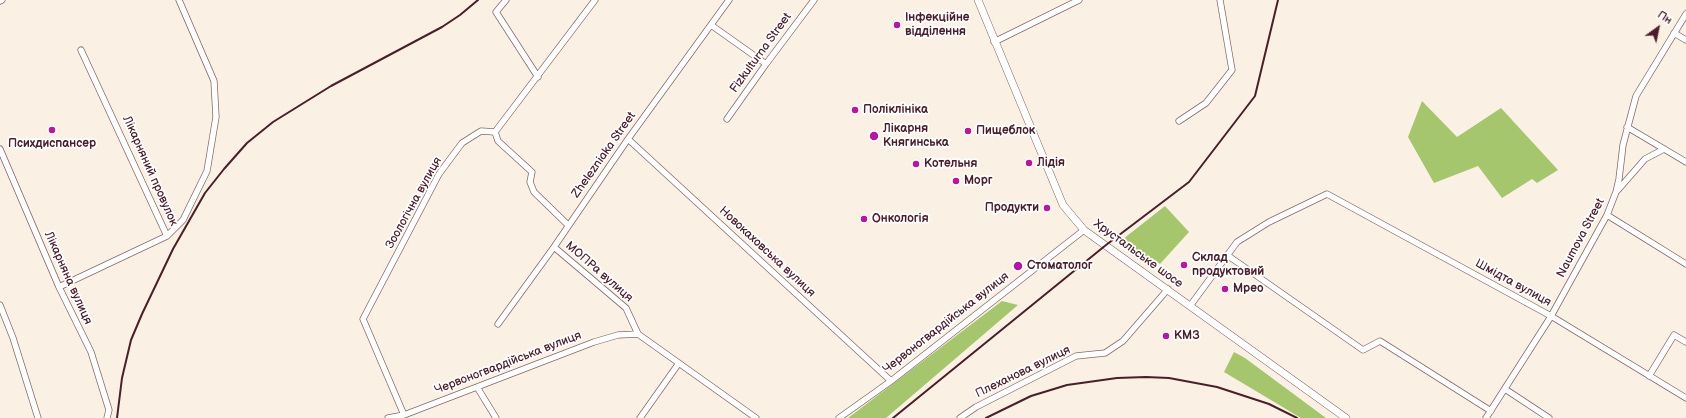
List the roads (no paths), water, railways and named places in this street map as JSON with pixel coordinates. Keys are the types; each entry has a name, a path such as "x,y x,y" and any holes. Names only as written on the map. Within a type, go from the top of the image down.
{"street":[{"path":"167,236 183,220 207,170 216,117 214,81 179,0"},
{"path":"506,0 496,12 538,77"},
{"path":"568,225 534,192 530,182 532,172 498,141 495,132 595,0"},
{"name":"Zhelezniaka Street","path":"498,324 554,247 628,139 729,0"},
{"name":"Fizkulturna Street","path":"728,119 766,64 814,0"},
{"name":"Хрустальське шосе","path":"978,0 994,42 1063,205 1084,230 1346,418"},
{"path":"994,42 1079,0"},
{"path":"1179,121 1206,103 1232,70 1220,0"},
{"name":"Naumova Street","path":"1486,418 1550,316 1607,215 1616,192 1623,145 1636,96 1686,14"},
{"path":"711,25 766,64"},
{"path":"1674,33 1686,40"},
{"name":"Лікарняний провулок","path":"59,287 167,236 81,50"},
{"path":"1627,127 1686,162"},
{"name":"Зоологічна вулиця","path":"404,415 363,320 439,174 462,143 481,131 495,132"},
{"name":"Новокаховська вулиця","path":"628,139 891,380"},
{"name":"Лікарняна вулиця","path":"0,149 59,287 91,352 109,410 107,418"},
{"path":"1616,192 1645,159 1664,149"},
{"name":"Шмідта вулиця","path":"1227,255 1237,242 1269,222 1327,194 1550,316 1686,398"},
{"path":"1607,215 1686,264"},
{"name":"Червоногвардійська вулиця","path":"839,418 891,380 1084,230"},
{"name":"МОПРа вулиця","path":"554,247 626,308 638,334 756,418"},
{"path":"1190,306 1227,255 1363,350 1380,341 1491,411"},
{"name":"Плеханова вулиця","path":"960,418 976,407 1076,356 1105,353 1123,341 1168,289"},
{"path":"0,305 13,338 38,418"},
{"name":"Червоногвардійська вулиця","path":"388,418 404,415 594,342 618,335 638,334"},
{"path":"1649,376 1674,335 1686,342"},
{"path":"640,418 679,363"},
{"path":"477,387 496,418"},
{"path":"1505,389 1549,418"}],"railway":[{"path":"117,418 122,378 131,340 142,314 173,249 205,193 224,169 247,143 273,122 331,86 442,27 460,15 478,0"},
{"path":"893,418 1106,245 1189,182 1255,96 1278,0"},
{"path":"986,418 1031,396 1067,385 1117,378 1146,377 1169,378 1217,387 1269,404 1297,418"}],"place":[{"name":"Інфекційне відділення","path":"897,25"},
{"name":"Поліклініка","path":"855,110"},
{"name":"Психдиспансер","path":"52,130"},
{"name":"Пищеблок","path":"968,131"},
{"name":"Лікарня Княгинська","path":"874,136"},
{"name":"Лідія","path":"1029,163"},
{"name":"Котельня","path":"916,164"},
{"name":"Морг","path":"956,181"},
{"name":"Продукти","path":"1047,208"},
{"name":"Онкологія","path":"864,219"},
{"name":"Склад продуктовий","path":"1184,265"},
{"name":"Стоматолог","path":"1018,266"},
{"name":"Мрео","path":"1225,289"},
{"name":"КМЗ","path":"1166,336"}]}
